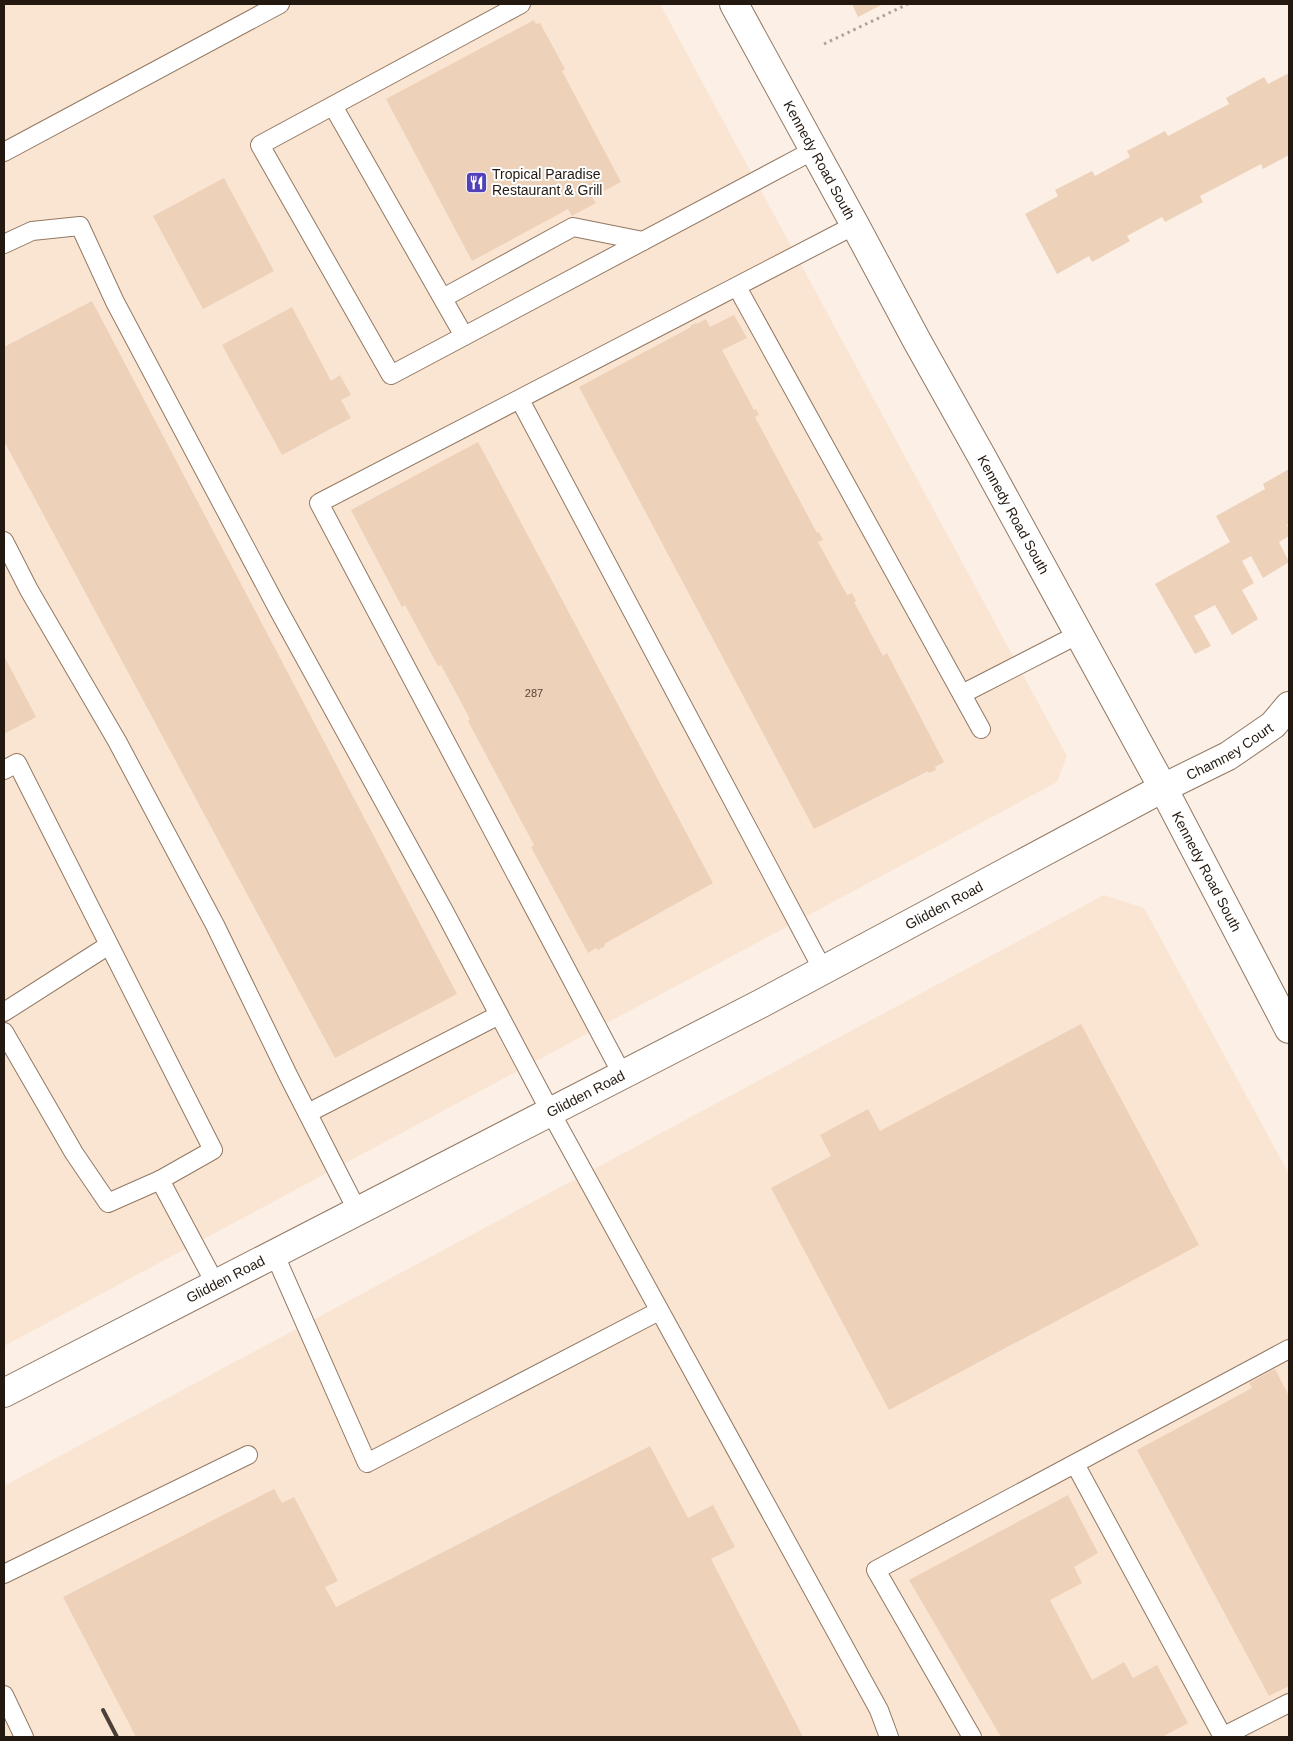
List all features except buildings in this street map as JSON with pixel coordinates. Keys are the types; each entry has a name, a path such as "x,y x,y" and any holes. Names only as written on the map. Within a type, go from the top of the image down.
{"street":[{"name":"Kennedy Road South","path":"734,4 856,225 917,342 1163,788 1289,1029"},
{"name":"Chamney Court","path":"1163,788 1228,756 1272,725 1289,706"},
{"name":"Glidden Road","path":"4,1393 823,970 1163,788"}],"lane":[{"path":"4,152 280,4"},
{"path":"521,4 260,145 391,375 814,150"},
{"path":"333,106 464,336"},
{"path":"622,1074 320,503 856,225"},
{"path":"4,244 32,231 80,226 115,302 278,609 443,908 550,1111 879,1710 889,1737"},
{"path":"443,298 573,227 644,241"},
{"path":"737,287 981,729"},
{"path":"520,400 823,970"},
{"path":"4,541 29,590 117,741 215,925 357,1210"},
{"path":"962,694 1079,634"},
{"path":"4,770 17,763 213,1150 160,1180 108,1203 74,1153 4,1032"},
{"path":"4,1012 109,945"},
{"path":"308,1113 499,1015"},
{"path":"160,1180 215,1283"},
{"path":"274,1253 367,1463 659,1310"},
{"path":"972,1737 876,1570 1289,1349"},
{"path":"4,1574 248,1455"},
{"path":"1075,1464 1222,1737 1289,1703"},
{"path":"4,1695 24,1737"}],"path":[{"path":"824,44 908,4"}],"shaded area":[{"path":"4,4 660,4 1067,756 1057,782 4,1346"},
{"path":"1104,895 1144,908 1289,1174 1289,1737 4,1737 4,1486"}],"railway":[{"path":"103,1710 117,1737"}],"place":[{"name":"Tropical Paradise Restaurant & Grill","path":"476,182"}]}
